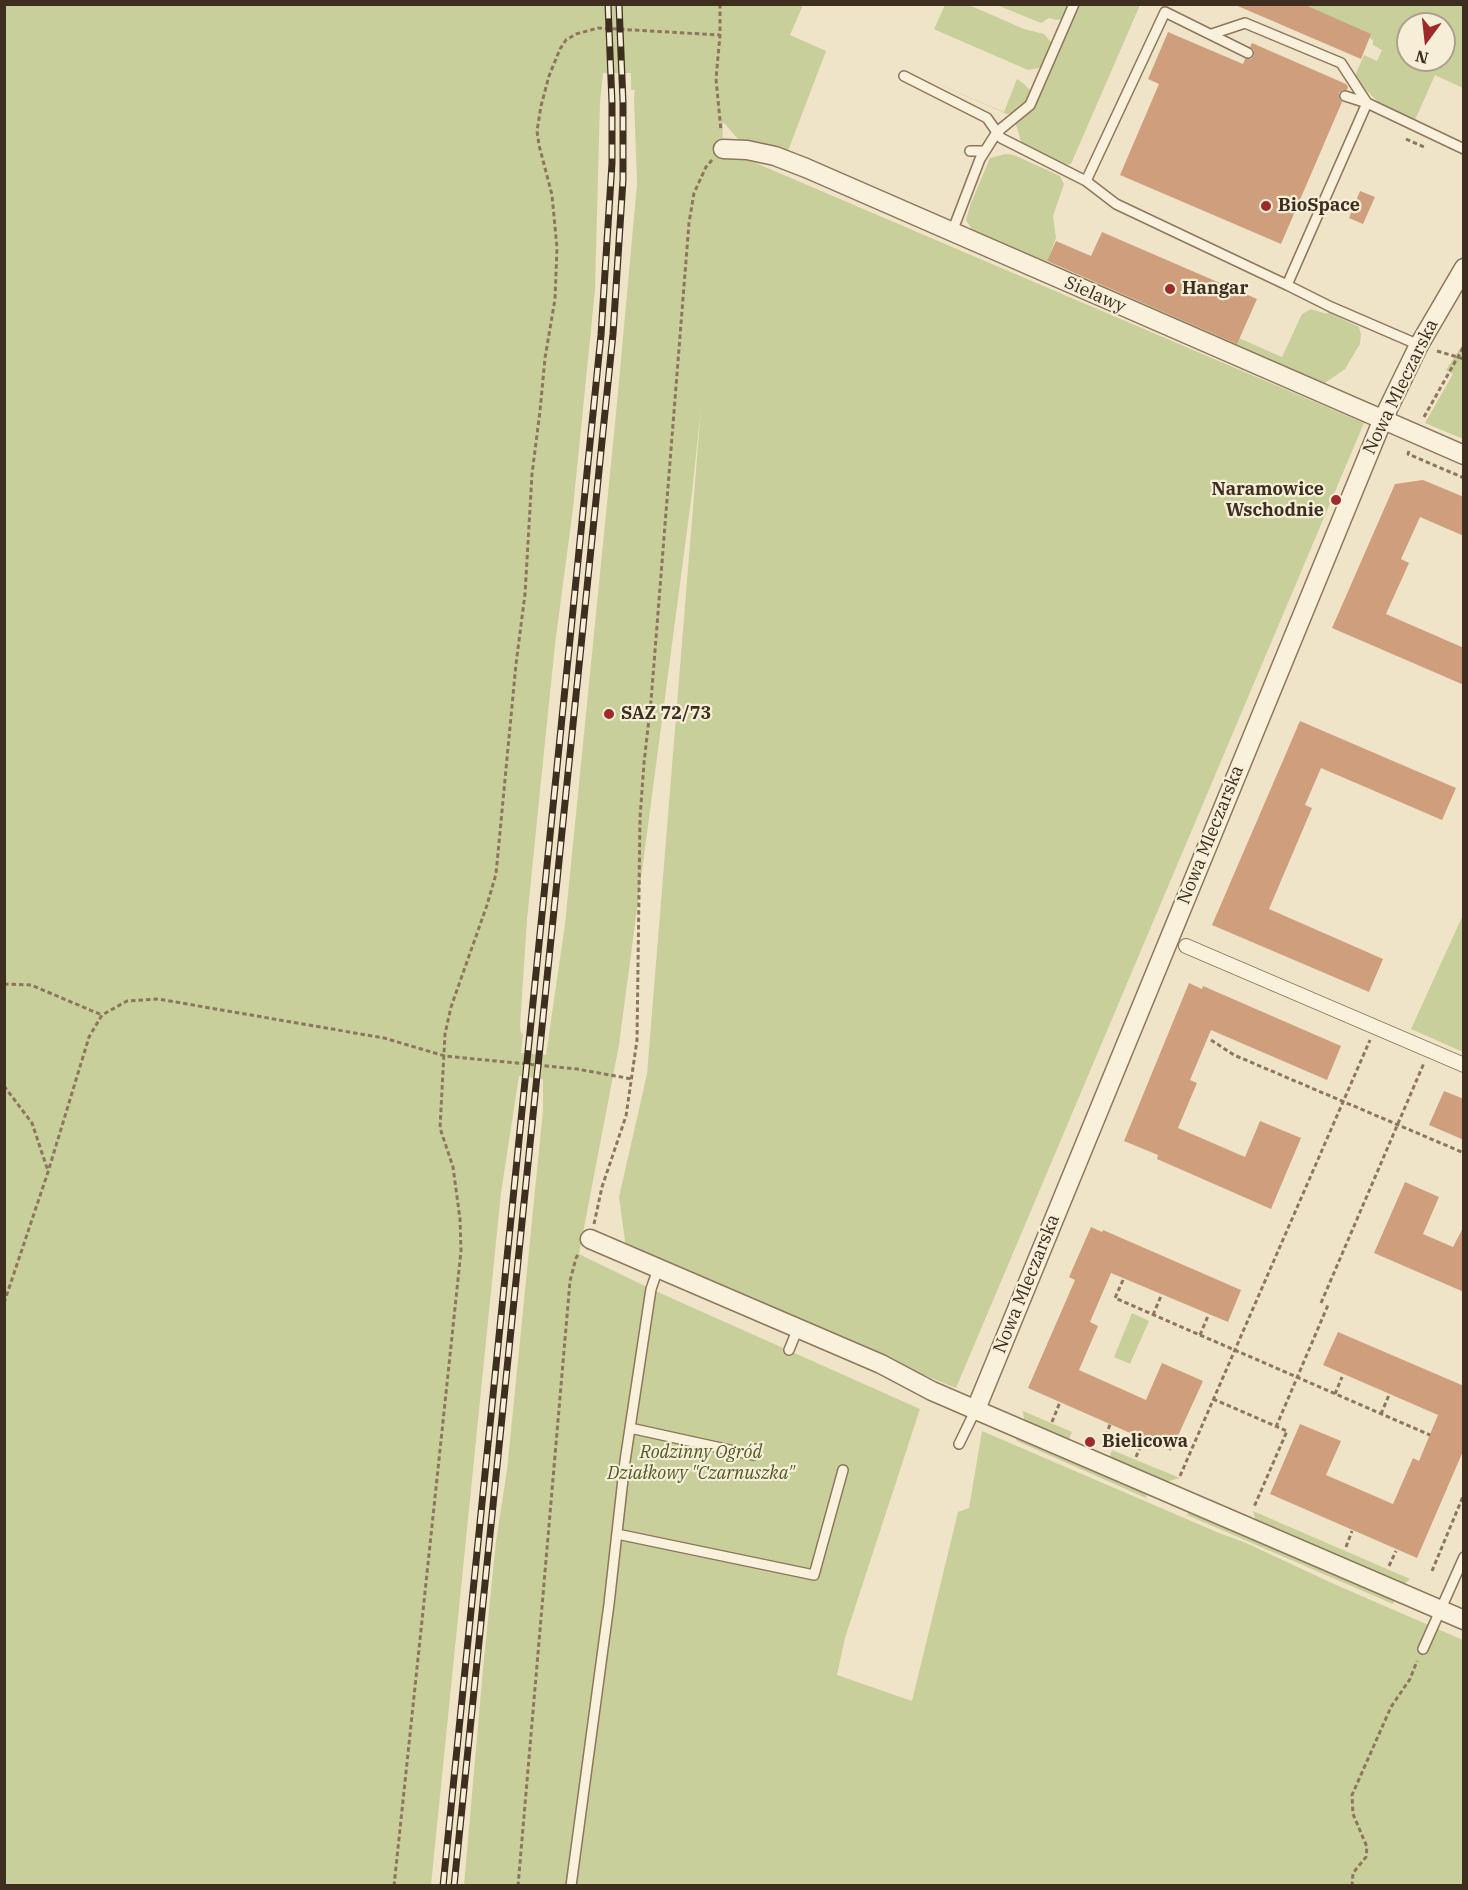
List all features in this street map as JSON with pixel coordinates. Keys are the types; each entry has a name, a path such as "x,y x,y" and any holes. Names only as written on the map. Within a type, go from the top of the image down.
{"street":[{"name":"Sielawy","path":"723,148 775,156 806,168 1464,455"},
{"name":"Nowa Mleczarska","path":"976,1409 1383,419 1419,345 1464,268"},
{"path":"1186,946 1464,1065"},
{"path":"590,1239 881,1364 932,1391 1464,1620"}],"lane":[{"path":"952,232 980,159 997,132 1030,105 1074,4"},
{"path":"1086,181 1165,12 1248,53"},
{"path":"1212,34 1245,23 1341,63 1367,103"},
{"path":"904,76 987,118 1000,138 1086,181 1116,204 1331,307 1419,345"},
{"path":"1345,96 1367,103 1464,149"},
{"path":"1287,285 1367,103"},
{"path":"970,151 986,151"},
{"path":"571,1886 630,1428 651,1289 658,1269"},
{"path":"789,1350 798,1328"},
{"path":"959,1444 976,1409"},
{"path":"630,1428 753,1455 756,1449"},
{"path":"616,1534 814,1575 843,1470"},
{"path":"1423,1650 1464,1557"}],"path":[{"path":"518,1886 570,1281 576,1258 590,1239 602,1187 626,1116 637,1040 640,829 644,763 652,689 689,223 694,193 706,167 723,148 716,79 720,4"},
{"path":"394,1886 461,1251 460,1219 453,1167 440,1128 445,1034 451,1006 496,874 525,594 532,474 545,358 555,299 557,248 553,204 537,131 544,92 560,49 566,40 586,30 598,28 720,35"},
{"path":"1419,345 1464,359"},
{"path":"1464,346 1427,410 1408,454 1464,478"},
{"path":"4,984 31,985 102,1015"},
{"path":"4,1303 90,1037 102,1015 127,1001 158,999 384,1038 445,1056 577,1069 632,1079"},
{"path":"1180,1476 1375,1027"},
{"path":"1211,1041 1234,1055 1464,1153"},
{"path":"1321,1303 1429,1050"},
{"path":"4,1086 32,1123 48,1172"},
{"path":"1122,1280 1115,1298 1430,1435"},
{"path":"1153,1315 1161,1296"},
{"path":"1276,1426 1328,1305"},
{"path":"1200,1335 1208,1316"},
{"path":"1335,1394 1342,1377"},
{"path":"1381,1413 1389,1395"},
{"path":"1214,1399 1287,1431 1254,1508"},
{"path":"1052,1422 1060,1402"},
{"path":"1103,1443 1111,1422"},
{"path":"1136,1457 1145,1436"},
{"path":"1432,1571 1464,1494"},
{"path":"1346,1547 1352,1531"},
{"path":"1389,1566 1396,1551"},
{"path":"1352,1886 1353,1873 1366,1857 1367,1847 1353,1814 1352,1795 1391,1707 1410,1679 1423,1650"}],"green space":[{"name":"Rodzinny Ogród Działkowy \"Czarnuszka\"","path":"5,5 803,5 790,35 826,51 788,151 738,139 723,122 722,152 723,149 1364,423 956,1388 627,1255 619,1197 647,1074 701,408 692,493 619,1045 579,1254 651,1289 920,1409 845,1638 837,1675 912,1701 958,1512 969,1508 982,1431 1244,1542 1463,1640 1463,1885 464,1885 496,1541 507,1470 543,1110 543,1079 519,1076 501,1193 431,1885 5,1886","holes":["603,73 631,73 631,90 635,90 637,184 565,924 546,1055 521,1053 523,1034 520,1026 527,920 595,290 600,102"]},
{"path":"945,5 969,5 1024,29 1044,34 1052,43 1045,60 1039,68 1028,70 934,29"},
{"path":"997,5 1070,5 1065,18 1057,20 1049,18 1041,23"},
{"path":"1079,5 1140,5 1071,164 1066,165 1022,145 1016,124 1036,104"},
{"path":"1303,5 1463,5 1463,88 1435,75 1415,120 1384,108 1354,78 1364,55 1377,61 1382,50 1373,45 1373,40"},
{"path":"917,75 1004,112 1017,79 1030,90 1029,98 1022,108 1015,113 1007,114"},
{"path":"1005,154 1014,155 1060,176 1064,184 1053,216 1056,238 1047,262 1237,343 1239,338 1282,357 1302,314 1311,309 1327,314 1328,312 1359,327 1360,344 1345,369 1322,385 973,231 966,220 971,203 990,158"},
{"path":"1463,344 1463,439 1425,423 1453,374 1446,370"},
{"path":"1463,915 1463,1052 1411,1029"},
{"path":"1132,1313 1149,1321 1130,1364 1114,1357"},
{"path":"1023,1411 1072,1432 1069,1439 1024,1420"},
{"path":"1014,1435 1147,1493 1146,1498 1017,1441"},
{"path":"1112,1450 1180,1478 1165,1482 1109,1458"},
{"path":"1189,1511 1395,1599 1393,1604 1187,1515"},
{"path":"1253,1511 1410,1579 1403,1585 1256,1521"}],"building":[{"path":"1233,4 1303,4 1371,34 1361,59"},
{"path":"1168,32 1243,64 1245,59 1251,59 1254,55 1254,50 1250,47 1252,43 1346,84 1348,87 1347,90 1339,93 1342,102 1281,244 1120,175 1159,84 1148,79"},
{"path":"1360,191 1375,197 1363,224 1349,218"},
{"name":"Hangar","path":"1102,232 1257,299 1237,344 1047,261 1056,241 1091,256"},
{"path":"1423,480 1464,497 1464,536 1420,517 1401,559 1409,563 1386,614 1464,648 1464,685 1332,628 1395,484"},
{"path":"1300,721 1456,788 1442,820 1321,768 1305,805 1312,808 1269,909 1383,959 1369,992 1212,925"},
{"path":"1189,983 1202,989 1203,986 1341,1046 1327,1080 1211,1030 1190,1080 1197,1083 1178,1128 1245,1157 1260,1121 1301,1138 1271,1209 1157,1159 1158,1155 1124,1141"},
{"path":"1444,1091 1464,1099 1464,1140 1429,1125"},
{"path":"1405,1182 1439,1197 1423,1234 1453,1247 1464,1226 1464,1292 1374,1253"},
{"path":"1091,1227 1102,1232 1103,1230 1241,1290 1228,1322 1111,1273 1090,1322 1098,1326 1079,1370 1146,1400 1162,1363 1203,1381 1171,1451 1028,1388 1075,1280 1069,1277"},
{"path":"1338,1332 1464,1386 1464,1449 1417,1558 1270,1494 1300,1424 1341,1441 1326,1475 1393,1504 1413,1458 1419,1461 1438,1415 1323,1365"}],"railway":[{"path":"443,1886 601,335 612,163 608,4"},
{"path":"454,1886 613,334 623,180 619,4"}],"place":[{"name":"BioSpace","path":"1266,206"},
{"name":"Hangar","path":"1170,289"},
{"name":"Naramowice Wschodnie","path":"1336,500"},
{"name":"SAZ 72/73","path":"609,714"},
{"name":"Bielicowa","path":"1090,1442"}]}
